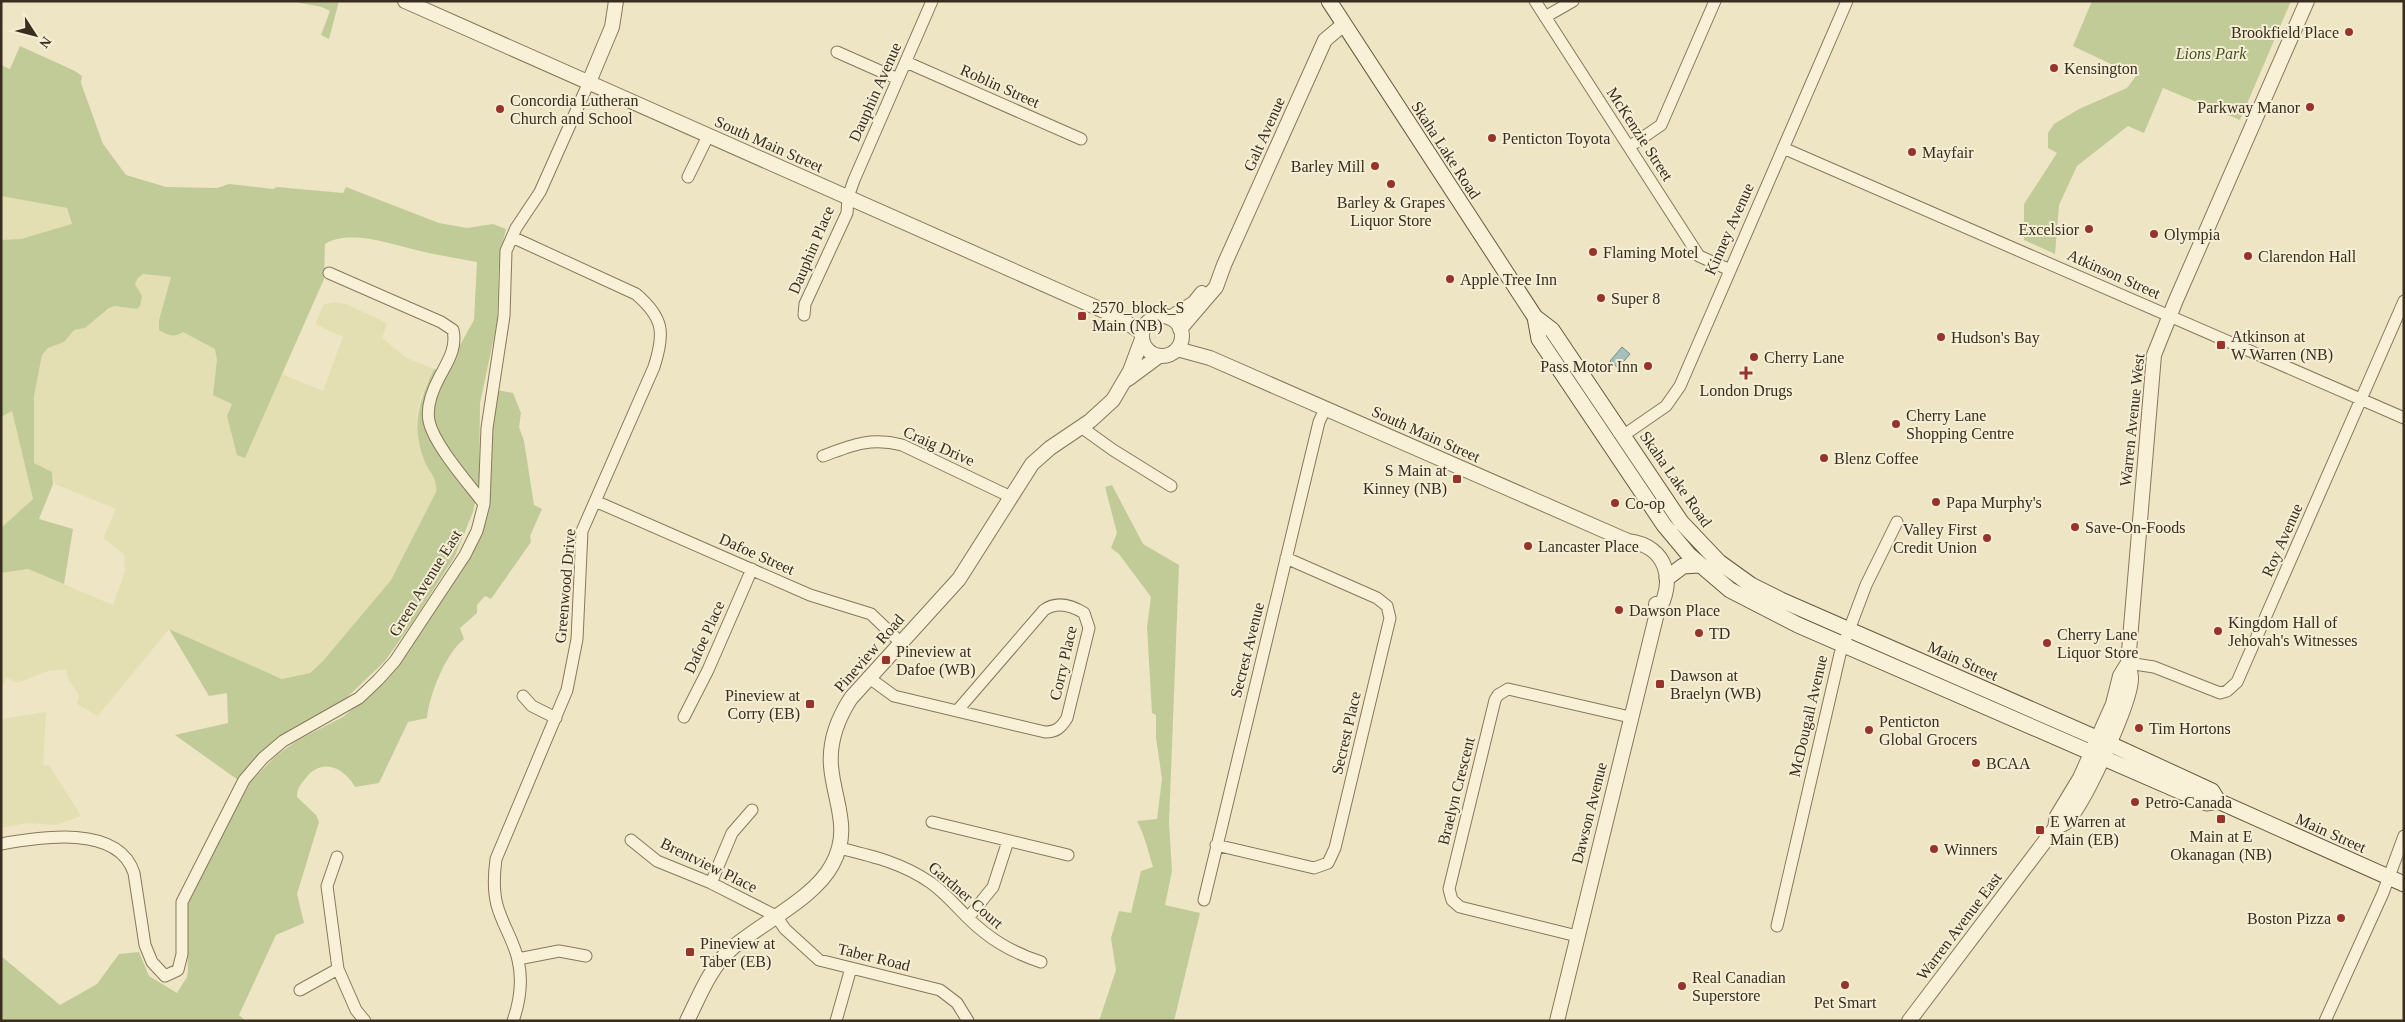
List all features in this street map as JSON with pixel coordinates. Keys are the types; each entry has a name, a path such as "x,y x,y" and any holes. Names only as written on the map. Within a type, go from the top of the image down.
{"main road":[{"name":"Skaha Lake Road","path":"1329,1 1535,317 1552,330 1681,522 1699,543"},
{"name":"Skaha Lake Road","path":"1535,317 1540,339 1664,525 1699,565"},
{"name":"Main Street","path":"1699,543 1719,562 1751,585 1848,630 2103,741 2212,791 2218,802"},
{"name":"Main Street","path":"1699,565 1730,590 1798,625 2207,804 2218,802 2404,884"},
{"path":"1664,575 1683,566 1699,565"}],"street":[{"name":"South Main Street","path":"405,1 1120,318 1142,336"},
{"path":"589,82 612,27 616,1"},
{"name":"Dauphin Avenue","path":"848,197 932,1"},
{"name":"McKenzie Street","path":"1535,1 1699,256 1730,270"},
{"path":"1545,16 1573,1"},
{"path":"1629,147 1662,125 1716,1"},
{"name":"Kinney Avenue","path":"1610,443 1658,413 1673,398 1847,1"},
{"name":"Warren Avenue West","path":"2103,741 2120,676 2128,663 2154,355 2169,316 2307,1"},
{"name":"Galt Avenue","path":"1181,331 1216,287 1224,265 1323,45 1331,34 1344,24"},
{"path":"1323,45 1340,38 1354,39"},
{"path":"837,52 898,79"},
{"name":"Roblin Street","path":"906,62 1081,139"},
{"name":"Green Avenue East","path":"1,844 40,837 71,837 102,844 124,855 130,862 134,873 145,945 152,962 165,976 178,970 182,954 182,902 244,780 263,758 283,741 359,698 395,661 465,555 477,531 484,504 487,428 504,316 506,251 512,236 540,192 589,82"},
{"path":"688,177 708,136"},
{"name":"Atkinson Street","path":"1783,148 2404,418"},
{"name":"Dauphin Place","path":"804,315 805,304 847,212 848,197"},
{"name":"Greenwood Drive","path":"512,236 636,294 652,307 660,326 662,343 654,367 582,531 577,639 573,668 556,718 496,859 494,887 497,905 518,959 521,983 513,1021"},
{"name":"Galt Avenue","path":"1170,318 1194,303 1224,265"},
{"path":"329,272 441,322 453,330 454,346 432,391 429,421 446,454 484,504"},
{"name":"Roy Avenue","path":"2128,663 2154,667 2220,694 2232,688 2238,682 2404,301"},
{"path":"1159,316 1170,318 1181,331 1178,349 1169,355 1159,356 1145,348 1142,336 1150,320 1159,316"},
{"name":"South Main Street","path":"1120,318 1150,320"},
{"name":"South Main Street","path":"1181,331 1210,358"},
{"name":"Pineview Road","path":"1125,381 1142,336"},
{"name":"South Main Street","path":"1178,349 1210,358 1628,541 1641,542 1657,554 1664,575"},
{"name":"Pineview Road","path":"687,1021 712,972 723,956 820,881 832,866 839,848 842,820 832,773 832,741 841,713 868,676 968,567 1038,457 1104,410 1125,381 1159,356"},
{"name":"Secrest Avenue","path":"1204,900 1319,422 1325,409"},
{"path":"1081,428 1171,486"},
{"name":"Craig Drive","path":"823,456 852,445 883,440 902,445 1011,497"},
{"name":"Dafoe Street","path":"595,501 810,596 871,614 900,642"},
{"name":"McDougall Avenue","path":"1776,926 1815,754 1843,645 1866,585 1897,522"},
{"name":"Secrest Place","path":"1216,845 1314,868 1328,863 1335,848 1390,618 1387,606 1377,598 1286,558"},
{"name":"Dafoe Place","path":"684,717 708,670 752,569"},
{"name":"Dawson Avenue","path":"1557,1021 1630,717 1657,613 1665,599 1664,575"},
{"name":"Corry Place","path":"868,676 894,696 1045,732 1054,732 1062,728 1067,718 1089,628 1084,613 1060,604 1052,605 1044,610 957,711"},
{"name":"Braelyn Crescent","path":"1577,936 1460,906 1452,900 1449,889 1478,765 1495,700 1498,695 1508,689 1630,717"},
{"path":"523,696 532,706 556,718"},
{"name":"Warren Avenue East","path":"1909,1021 2055,828 2057,816 2097,755 2103,741"},
{"path":"711,883 732,833 752,810"},
{"path":"932,822 1068,855"},
{"path":"2325,1021 2404,836"},
{"name":"Brentview Place","path":"631,840 657,861 711,883 776,916"},
{"path":"968,918 993,887 1008,841"},
{"name":"Gardner Court","path":"839,848 897,864 915,872 933,884 995,942 1022,956 1041,962"},
{"path":"337,857 327,886 338,969 356,1010 365,1021"},
{"name":"Taber Road","path":"776,916 785,930 819,960 940,990 957,1003 968,1021"},
{"path":"518,959 559,951 586,956"},
{"path":"836,1021 850,968"},
{"path":"300,990 338,969"}],"shaded area":[{"path":"1,196 67,208 72,225 21,239 1,240"},
{"path":"143,274 171,277 159,320 159,330 170,336 176,336 183,332 216,349 217,360 232,404 244,458 282,374 323,391 343,337 317,325 316,322 324,304 335,302 346,304 387,323 382,338 407,358 434,369 421,396 417,414 423,458 437,485 436,492 391,580 323,661 310,673 283,679 169,629 98,716 77,704 79,695 68,679 66,669 48,671 17,683 7,678 1,688 1,573 28,569 113,605 125,572 124,554 103,538 116,509 55,484 52,472 34,463 34,396 42,355 48,348 64,342 74,330 85,328 114,306 137,309 140,306 135,284"},
{"path":"12,411 33,499 1,528 1,417"},
{"path":"46,712 43,766 49,765 81,816 56,825 27,823 1,828 1,719"}],"green space":[{"path":"293,1 339,1 329,39 321,35 330,11"},
{"name":"Lions Park","path":"2092,1 2291,1 2240,120 2163,88 2144,133 2128,126 2077,166 2059,205 2055,254 2024,240 2024,204 2057,153 2048,148 2048,133 2054,124 2079,109 2127,88 2136,76 2073,46"},
{"path":"20,46 82,76 81,83 103,144 126,175 166,187 217,188 229,184 273,189 277,187 343,193 346,187 439,223 467,228 493,224 506,229 499,259 497,323 480,403 479,484 473,512 455,556 385,661 338,706 238,780 175,735 228,723 227,693 209,696 169,629 282,679 310,673 323,661 391,580 436,492 434,479 424,460 420,447 417,424 418,413 424,392 434,369 445,372 474,320 477,262 370,239 346,238 325,244 324,279 245,458 237,455 227,416 232,404 213,395 217,360 215,349 183,332 171,336 159,330 159,320 171,277 143,274 135,284 142,296 140,306 137,309 114,306 85,328 74,330 64,342 48,348 42,355 34,396 34,463 52,472 53,484 39,519 73,529 64,584 28,569 1,573 1,528 33,499 12,411 1,417 1,240 21,239 72,224 67,208 1,196 1,65 10,69"},
{"path":"497,390 513,393 521,413 519,427 524,441 534,505 542,509 530,536 531,542 491,599 485,596 477,605 477,613 460,628 464,639 457,645 439,675 431,698 427,718 408,722 379,783 355,787 345,774 339,770 325,767 311,772 300,785 297,797 316,815 319,822 297,894 304,923 276,935 239,1015 246,1021 1,1021 1,956 60,1005 97,984 119,954 139,952 149,976 177,993 187,977 188,970 186,918 190,895 251,781 277,755 298,740 343,717 375,690 402,660 471,556 482,534 490,500 492,432"},
{"path":"1112,485 1143,544 1179,565 1169,823 1172,871 1165,905 1200,913 1174,1021 1099,1021 1116,970 1111,938 1119,911 1131,913 1141,871 1153,867 1137,821 1157,819 1162,779 1156,738 1156,715 1152,713 1147,627 1151,597 1119,554 1111,548 1117,533 1105,487"}],"water":[{"path":"1622,347 1630,354 1618,368 1610,361"}],"place":[{"name":"Brookfield Place","path":"2349,32"},
{"name":"Kensington","path":"2054,68"},
{"name":"Parkway Manor","path":"2310,107"},
{"name":"Concordia Lutheran Church and School","path":"500,109"},
{"name":"Penticton Toyota","path":"1492,138"},
{"name":"Mayfair","path":"1912,152"},
{"name":"Barley Mill","path":"1375,166"},
{"name":"Barley & Grapes Liquor Store","path":"1391,184"},
{"name":"Excelsior","path":"2089,229"},
{"name":"Olympia","path":"2154,234"},
{"name":"Flaming Motel","path":"1593,252"},
{"name":"Clarendon Hall","path":"2248,256"},
{"name":"Apple Tree Inn","path":"1450,279"},
{"name":"Super 8","path":"1601,298"},
{"name":"2570_block_S Main (NB)","path":"1082,316"},
{"name":"Hudson's Bay","path":"1941,337"},
{"name":"Atkinson at W Warren (NB)","path":"2221,345"},
{"name":"Cherry Lane","path":"1754,357"},
{"name":"Pass Motor Inn","path":"1648,366"},
{"name":"London Drugs","path":"1746,373"},
{"name":"Cherry Lane Shopping Centre","path":"1896,424"},
{"name":"Blenz Coffee","path":"1824,458"},
{"name":"S Main at Kinney (NB)","path":"1457,479"},
{"name":"Papa Murphy's","path":"1936,502"},
{"name":"Co-op","path":"1615,503"},
{"name":"Save-On-Foods","path":"2075,527"},
{"name":"Valley First Credit Union","path":"1987,538"},
{"name":"Lancaster Place","path":"1528,546"},
{"name":"Dawson Place","path":"1619,610"},
{"name":"Kingdom Hall of Jehovah's Witnesses","path":"2218,631"},
{"name":"TD","path":"1699,633"},
{"name":"Cherry Lane Liquor Store","path":"2047,643"},
{"name":"Pineview at Dafoe (WB)","path":"886,660"},
{"name":"Dawson at Braelyn (WB)","path":"1660,684"},
{"name":"Pineview at Corry (EB)","path":"810,704"},
{"name":"Tim Hortons","path":"2139,728"},
{"name":"Penticton Global Grocers","path":"1869,730"},
{"name":"BCAA","path":"1976,763"},
{"name":"Petro-Canada","path":"2135,802"},
{"name":"Main at E Okanagan (NB)","path":"2221,819"},
{"name":"E Warren at Main (EB)","path":"2040,830"},
{"name":"Winners","path":"1934,849"},
{"name":"Boston Pizza","path":"2341,918"},
{"name":"Pineview at Taber (EB)","path":"690,952"},
{"name":"Pet Smart","path":"1845,985"},
{"name":"Real Canadian Superstore","path":"1682,986"}]}
